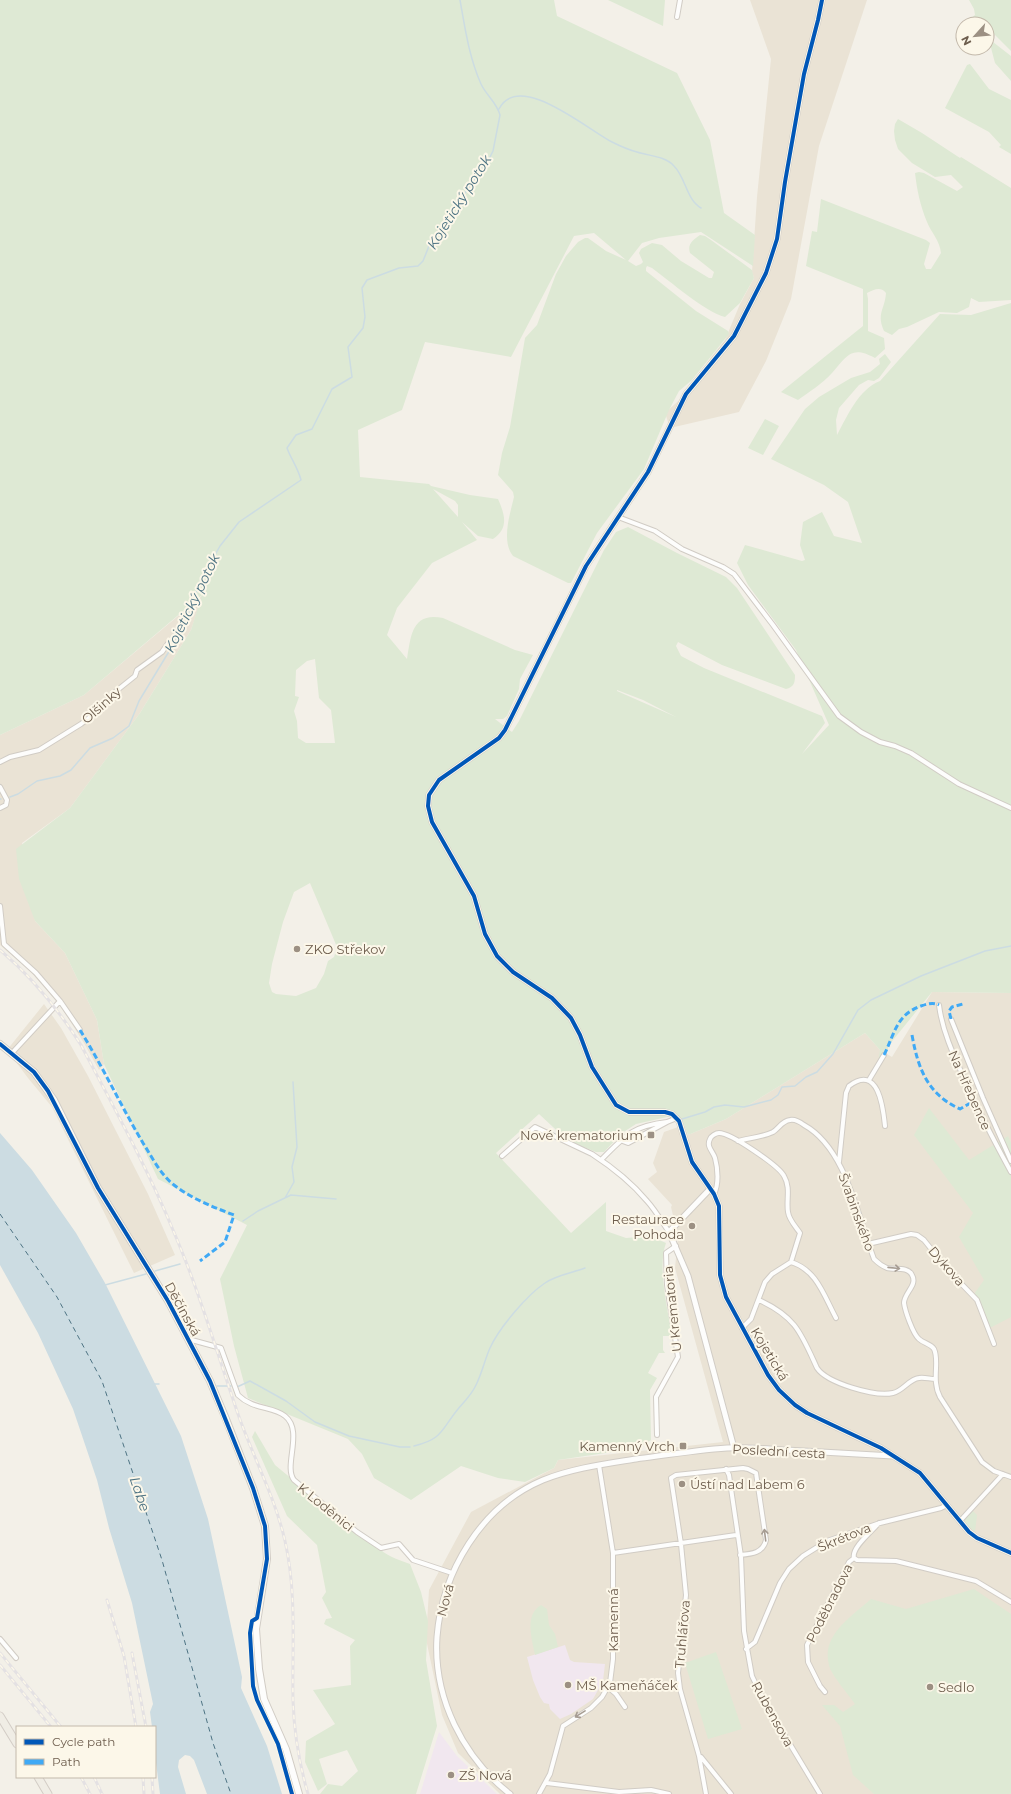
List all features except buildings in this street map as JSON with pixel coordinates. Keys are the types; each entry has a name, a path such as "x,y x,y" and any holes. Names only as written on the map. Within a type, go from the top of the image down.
{"main road":[{"name":"Děčínská","path":"0,1044 38,1077 54,1100 98,1188 116,1220 157,1281 188,1339 226,1419 253,1488 265,1526 267,1559 256,1629 258,1669 264,1699 286,1749 299,1794"},
{"path":"0,1716 16,1742"},
{"path":"39,1778 48,1794"}],"street":[{"path":"677,17 680,0"},
{"path":"677,1118 665,1112 629,1112 616,1105 592,1067 580,1034 570,1018 552,998 513,972 497,956 485,934 474,896 432,822 428,806 430,795 439,780 499,738 514,714 586,566 648,472 686,394 734,336 766,273 777,239 785,182 804,74 822,0"},
{"path":"618,517 655,531 682,549 723,567 734,574 839,716 861,732 880,742 895,746 911,753 960,784 1011,808"},
{"name":"Olšinky","path":"0,762 10,757 39,750 81,724 94,714 110,696 135,676 137,670 162,652 169,642"},
{"path":"0,787 6,800 6,804 0,808"},
{"path":"0,906 4,944 36,973 60,1001 80,1030"},
{"path":"12,1053 60,1001"},
{"name":"Na Hřebence","path":"939,1005 941,1021 957,1063 988,1130 1011,1172"},
{"name":"Na Hřebence","path":"950,1019 1011,1162"},
{"path":"870,1080 884,1054"},
{"path":"839,1162 846,1093 849,1086 860,1080 870,1080 874,1084 879,1094 885,1126"},
{"path":"620,1140 628,1143 677,1118"},
{"name":"Kojetická","path":"677,1118 684,1133 692,1162 714,1194 719,1206 720,1275 726,1297 768,1375 779,1390 795,1405 807,1413 881,1448 920,1473 960,1521 977,1538 1011,1553"},
{"name":"Švabinského","path":"738,1141 771,1133 777,1129 782,1122 790,1119 796,1120 817,1134 830,1148 839,1162 874,1259 886,1268 907,1270 912,1275 913,1282 904,1298 904,1305 916,1336 934,1349 936,1390 982,1462 994,1471 1011,1477"},
{"path":"601,1160 620,1140 639,1127 667,1122"},
{"name":"U Krematoria","path":"502,1156 535,1127 592,1154 601,1160 639,1192 669,1232 676,1246 666,1254 667,1285 678,1357 656,1397 657,1435"},
{"path":"714,1194 718,1188 716,1164 715,1156 710,1150 709,1140 715,1134 720,1132 738,1141 770,1161 784,1175 788,1184 788,1213 800,1233 791,1262 772,1274 765,1282 751,1319 742,1328"},
{"path":"669,1232 710,1189"},
{"name":"Dykova","path":"868,1244 911,1234 917,1235 924,1240 948,1270 977,1300 994,1344"},
{"path":"676,1246 688,1276 734,1448"},
{"path":"791,1262 800,1265 814,1277 836,1318"},
{"path":"759,1300 781,1312 796,1326 820,1374 862,1391 893,1394 919,1378 935,1379"},
{"name":"K Loděnici","path":"188,1339 221,1348 238,1395 243,1400 285,1416 292,1426 291,1474 294,1480 357,1532 381,1548 399,1544 413,1560 452,1573"},
{"name":"Poslední cesta","path":"664,1455 734,1448 894,1456"},
{"name":"Nová","path":"510,1794 494,1780 470,1752 453,1722 443,1691 438,1666 438,1629 442,1606 452,1573 472,1539 492,1516 510,1500 530,1487 555,1475 599,1465 664,1455"},
{"path":"599,1465 613,1552 681,1544 736,1535"},
{"path":"726,1469 748,1469 756,1473 766,1540 764,1547 758,1552 740,1555"},
{"name":"Rubensova","path":"726,1469 740,1555 744,1631 752,1676 764,1701 820,1794"},
{"name":"Truhlářova","path":"706,1794 699,1756 680,1689 678,1673 686,1595 681,1544 671,1478 676,1475 726,1469"},
{"path":"960,1521 1003,1474"},
{"name":"Škrétova","path":"746,1649 755,1642 780,1583 789,1569 803,1556 827,1541 880,1523 948,1505"},
{"name":"Poděbradova","path":"826,1692 820,1686 808,1662 807,1645 849,1562 854,1558 853,1554 855,1548 880,1523"},
{"name":"Kamenná","path":"540,1794 547,1783 564,1726 591,1708 602,1697 608,1688 613,1659 613,1552"},
{"path":"854,1558 857,1560 896,1562 976,1581 1011,1602"},
{"path":"0,1639 16,1658"},
{"path":"608,1688 616,1694 625,1707"},
{"path":"699,1756 731,1794"},
{"path":"547,1783 630,1792 651,1790 669,1794"}],"shaded area":[{"path":"750,0 867,0 819,146 791,299 766,361 739,412 670,428 665,413 686,394 725,340 740,304 754,278 752,272 757,197 771,59"},
{"path":"203,595 191,630 140,713 70,808 22,843 35,921 65,953 97,1020 104,1064 99,1070 59,1004 29,970 0,945 0,735 84,695"},
{"path":"932,992 1011,993 1011,1794 500,1794 458,1753 442,1715 426,1639 429,1590 471,1512 554,1468 558,1460 723,1442 675,1268 678,1237 671,1207 672,1205 648,1179 657,1172 653,1163 664,1132 684,1125 688,1135 726,1119 865,1033 880,1050 892,1057"},
{"path":"44,1004 61,1028 88,1076 148,1194 175,1255 134,1273 52,1107 7,1050"},
{"name":"MŠ Kameňáček","path":"565,1645 570,1660 574,1662 605,1664 603,1681 593,1699 571,1714 560,1719 550,1709 549,1704 544,1703 540,1697 533,1680 527,1657"},
{"name":"ZŠ Nová","path":"439,1732 457,1756 497,1794 420,1794"}],"green space":[{"path":"0,0 554,0 557,16 677,73 710,140 724,213 755,235 753,266 701,232 659,238 642,243 628,261 636,266 641,264 643,262 639,253 641,249 652,243 662,245 681,261 709,278 712,278 714,272 690,253 689,250 690,245 700,235 711,240 752,270 754,278 740,303 725,317 698,303 652,268 647,266 646,271 696,311 728,331 729,334 692,380 679,391 669,410 644,469 597,533 571,583 568,583 513,556 509,550 507,535 514,497 513,492 498,475 502,453 510,427 525,338 537,325 556,274 566,256 578,242 588,238 606,251 626,260 594,233 574,236 511,357 425,342 402,410 358,430 360,477 429,484 431,486 470,495 498,499 504,516 504,521 502,530 498,535 493,539 478,536 462,522 477,540 432,563 397,608 387,635 407,659 412,634 419,622 425,618 443,618 515,650 533,655 520,679 519,689 507,716 503,719 495,719 512,732 519,721 604,550 616,532 628,527 726,577 737,588 795,675 792,686 786,689 722,665 678,642 676,646 681,656 704,668 822,716 825,723 802,754 829,725 796,650 748,585 737,563 745,545 802,561 805,560 800,545 803,522 822,512 834,536 862,543 848,502 824,485 771,459 805,409 819,397 851,378 870,372 880,364 879,359 885,354 891,362 879,378 874,381 868,380 859,385 839,408 836,420 837,435 854,404 866,390 880,381 940,314 971,315 1011,303 1011,993 932,992 889,1045 886,1055 876,1074 880,1050 865,1033 726,1119 688,1135 684,1125 676,1115 636,1124 622,1133 604,1152 596,1152 567,1140 539,1114 496,1153 571,1233 606,1202 606,1231 626,1238 650,1236 666,1243 663,1276 672,1336 663,1336 663,1350 665,1353 659,1353 648,1373 657,1378 650,1390 651,1440 639,1448 558,1460 554,1468 525,1482 498,1478 461,1466 411,1500 374,1478 362,1454 348,1439 248,1398 234,1346 220,1279 247,1225 158,1179 104,1064 97,1020 65,953 35,921 19,879 16,849 70,808 140,713 191,630 202,595 84,695 0,735","holes":["433,489 455,501 458,505 458,517","315,659 319,698 331,710 335,743 306,743 298,738 297,721 294,711 299,697 295,696 296,670 307,661","617,691 643,700 676,717","310,883 337,947 334,957 328,961 324,974 316,988 296,996 276,994 272,992 269,983 272,964 283,922 294,892"]},
{"path":"608,0 665,0 663,26"},
{"path":"969,0 1011,0 1011,51 995,35 995,16 974,16 975,15 974,9"},
{"path":"995,44 1011,56 1011,81 995,63 993,56 995,56"},
{"path":"970,64 989,89 1011,100 1011,154 999,147 1001,145 989,132 945,108 967,65"},
{"path":"898,119 1011,188 1011,300 979,302 971,298 969,307 957,313 939,312 907,327 899,329 892,335 884,331 881,320 886,293 879,289 867,293 868,331 884,338 885,349 875,358 860,352 850,354 824,381 798,400 781,392 863,326 863,289 806,266 812,231 817,232 821,199 926,240 930,243 924,264 926,269 931,269 941,253 939,244 922,210 915,173 924,173 957,191 963,187 951,175 935,177 912,163 898,149 894,131 895,124"},
{"path":"765,419 779,426 763,455 748,448"},
{"path":"929,1108 969,1160 1008,1136 1011,1143 1011,1317 988,1329 974,1294 984,1280 959,1237 973,1213 914,1135"},
{"path":"255,1431 275,1465 383,1552 410,1564 421,1592 428,1621 426,1660 437,1726 416,1794 320,1794 328,1784 342,1786 358,1771 347,1750 319,1759 327,1784 318,1791 305,1762 306,1741 335,1724 313,1690 351,1685 350,1646 355,1640 324,1624 326,1619 332,1618 322,1598 326,1592 317,1545 287,1516 252,1437"},
{"path":"972,1510 977,1515 975,1532 963,1521"},
{"path":"974,1589 1011,1614 1011,1794 874,1794 853,1775 840,1726 822,1705 834,1705 843,1712 855,1704 830,1669 828,1654 829,1645 834,1636 847,1620 871,1599 906,1609"},
{"path":"541,1605 547,1609 549,1625 555,1634 558,1647 535,1655 530,1628 532,1615"},
{"path":"716,1652 742,1729 708,1739 685,1663"}],"water":[{"name":"Labe","path":"0,1133 32,1170 76,1233 105,1283 181,1436 208,1519 242,1677 241,1688 267,1746 282,1794 207,1794 194,1760 190,1756 185,1755 179,1760 178,1767 186,1794 160,1794 156,1763 156,1726 152,1726 150,1712 153,1704 132,1603 109,1528 97,1480 73,1409 38,1333 0,1265"}],"waterway":[{"name":"Kojetický potok","path":"10,797 18,794 37,781 60,776 71,770 90,748 113,738 129,726 139,701 182,630 201,580 220,546 239,522 301,480 287,448 296,435 312,429 332,389 352,377 348,347 363,328 365,317 362,288 367,280 399,268 418,266 423,261 431,241 489,159 493,151 500,115 499,111 483,88 473,63 460,0"},
{"path":"499,109 509,99 522,96 537,99 554,106 601,136 615,143 631,150 666,160 678,171 692,199 701,208"},
{"path":"682,1119 705,1112 714,1107 725,1105 744,1107 771,1100 778,1095 782,1087 795,1086 806,1077 817,1072 833,1054 858,1010 871,1000 921,976 985,951 1011,946"},
{"path":"285,1198 294,1182 292,1167 297,1147 293,1082"},
{"path":"243,1221 258,1211 291,1195 336,1199"},
{"path":"155,1271 180,1264"},
{"path":"414,1446 436,1437 470,1394 478,1380 494,1340 530,1295 549,1280 585,1268"},
{"path":"105,1285 146,1274"},
{"path":"237,1387 250,1381 286,1401 315,1422 349,1436 400,1447 410,1447"},
{"path":"153,1384 159,1384"},
{"path":"217,1386 231,1386"}],"ferry route":[{"path":"0,1214 57,1297 102,1381 162,1560 213,1743 231,1794"}],"railway":[{"path":"0,950 44,994 81,1045 152,1183 191,1275 238,1414 276,1509 285,1541 289,1561 293,1601 294,1724 302,1771 308,1794"},
{"path":"107,1600 124,1656 136,1726"},
{"path":"0,1653 60,1726"},
{"path":"132,1653 146,1726"},
{"path":"0,1665 50,1726"},
{"path":"82,1778 90,1794"},
{"path":"94,1778 102,1794"},
{"path":"143,1778 144,1794"},
{"path":"152,1778 153,1794"}],"marked path":[{"path":"884,1055 897,1026 906,1014 921,1006 932,1003 939,1005"},
{"path":"951,1019 949,1011 952,1007 963,1004"},
{"path":"80,1030 143,1143 169,1181 195,1199 234,1215 225,1242 200,1261"},
{"path":"912,1035 921,1069 926,1079 939,1096 960,1109 974,1101"}],"cycle path":[{"path":"822,0 804,74 785,182 777,239 766,273 734,336 686,394 648,472 586,566 505,730 499,738 439,780 429,795 428,806 432,822 474,896 485,934 497,956 513,972 552,998 571,1018 580,1035 592,1067 616,1105 629,1112 665,1112 672,1114 679,1121 692,1162 714,1194 719,1206 720,1275 726,1297 768,1375 779,1390 795,1405 807,1413 881,1448 920,1473 969,1532 977,1538 1011,1553"},
{"path":"0,1044 34,1072 48,1091 98,1188 168,1301 210,1381 253,1488 265,1526 267,1559 257,1618 252,1621 250,1633 253,1686 257,1700 278,1744 292,1794"}],"place":[{"name":"ZKO Střekov","path":"297,949"},
{"name":"Nové krematorium","path":"651,1135"},
{"name":"Restaurace Pohoda","path":"692,1226"},
{"name":"Kamenný Vrch","path":"683,1446"},
{"name":"Ústí nad Labem 6","path":"682,1484"},
{"name":"MŠ Kameňáček","path":"568,1685"},
{"name":"Sedlo","path":"930,1687"},
{"name":"ZŠ Nová","path":"451,1775"}]}
